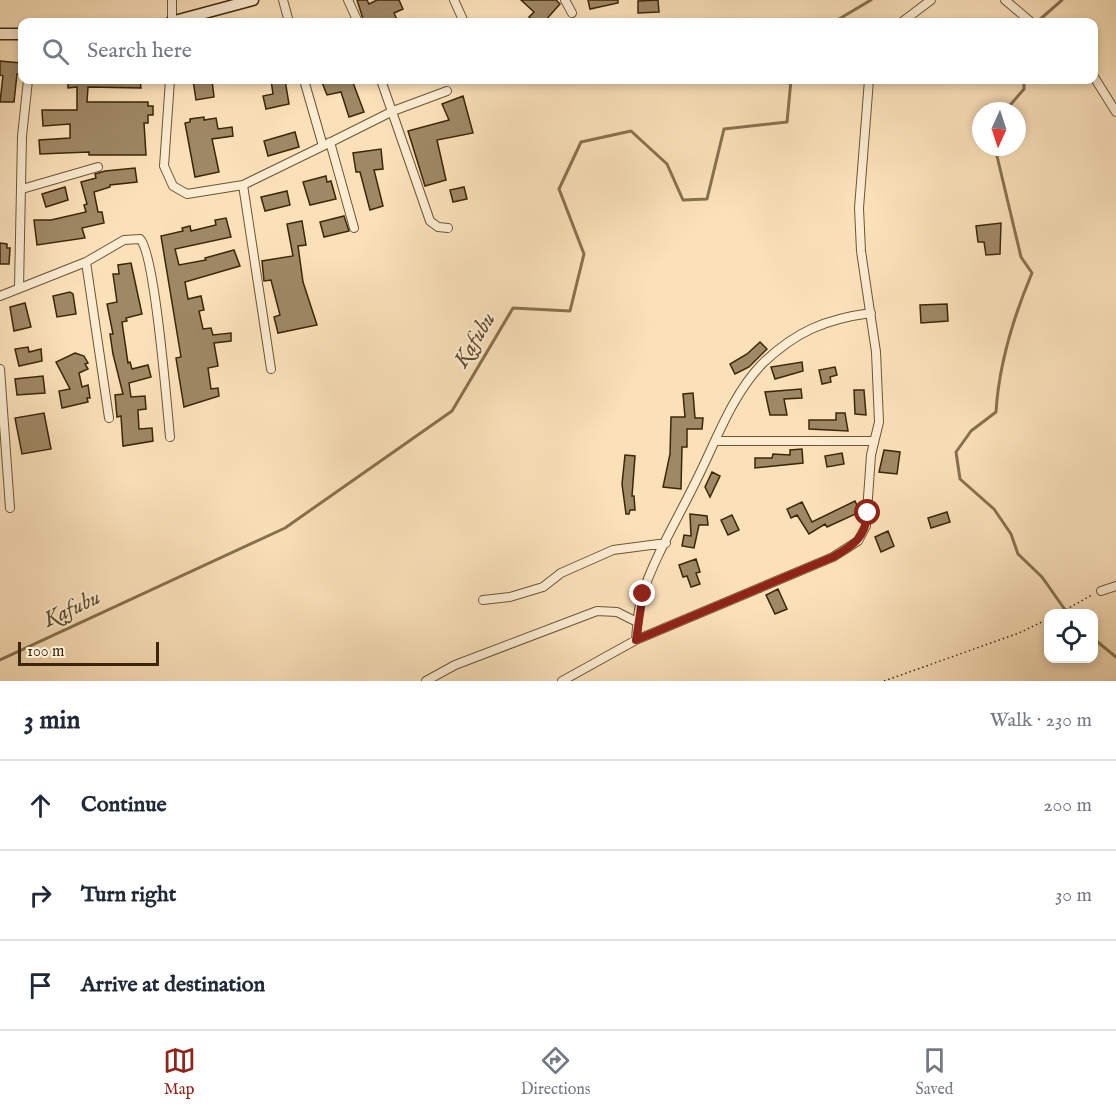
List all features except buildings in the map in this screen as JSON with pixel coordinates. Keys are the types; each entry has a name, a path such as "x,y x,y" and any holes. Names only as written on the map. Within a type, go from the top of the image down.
{"main road":[{"path":"187,18 253,0"},
{"path":"0,34 18,34"}],"street":[{"path":"172,0 172,18"},
{"path":"283,0 288,18"},
{"path":"348,0 356,18"},
{"path":"454,0 462,18"},
{"path":"565,0 572,13"},
{"path":"907,18 931,0"},
{"path":"1005,0 1026,18"},
{"path":"1098,83 1116,112"},
{"path":"19,288 22,136 28,84"},
{"path":"170,84 164,166 173,186 187,194 243,185 393,111 447,91"},
{"path":"305,84 354,228"},
{"path":"383,84 415,184 430,220 438,227 448,228"},
{"path":"562,681 636,640 833,557 858,541 866,526 874,441 879,422 871,314 861,251 859,208 869,84"},
{"path":"21,189 98,168"},
{"path":"243,185 271,369"},
{"path":"0,297 86,262 124,240 140,239 144,243 163,358 170,437"},
{"path":"86,262 109,418"},
{"path":"636,640 637,622 649,576 748,382 762,364 788,342 832,319 871,314"},
{"path":"0,369 10,507"},
{"path":"717,441 874,441"},
{"path":"483,600 510,597 543,586 561,573 613,550 666,543"},
{"path":"1101,591 1116,586"},
{"path":"426,681 455,665 597,611 616,612 637,622"}],"path":[{"path":"1067,609 1101,591"},
{"path":"884,681 1019,633 1044,621"}],"waterway":[{"name":"Kafubu","path":"841,18 871,0"},
{"path":"1042,18 1062,0"},
{"name":"Kafubu","path":"0,660 285,528 452,411 513,308 570,311 584,254 559,189 581,142 631,131 667,164 683,200 707,199 724,129 787,122 791,84"},
{"path":"1013,102 1024,89 1024,84"},
{"path":"997,156 1021,257 1032,273 1008,341 1000,376 996,412 971,431 956,452 960,479 994,509 1011,534 1018,554 1042,577 1064,609"},
{"path":"1098,642 1116,657"}],"route":[{"path":"643,594 639,608 636,640 833,557 851,547 864,534 868,513"}]}
